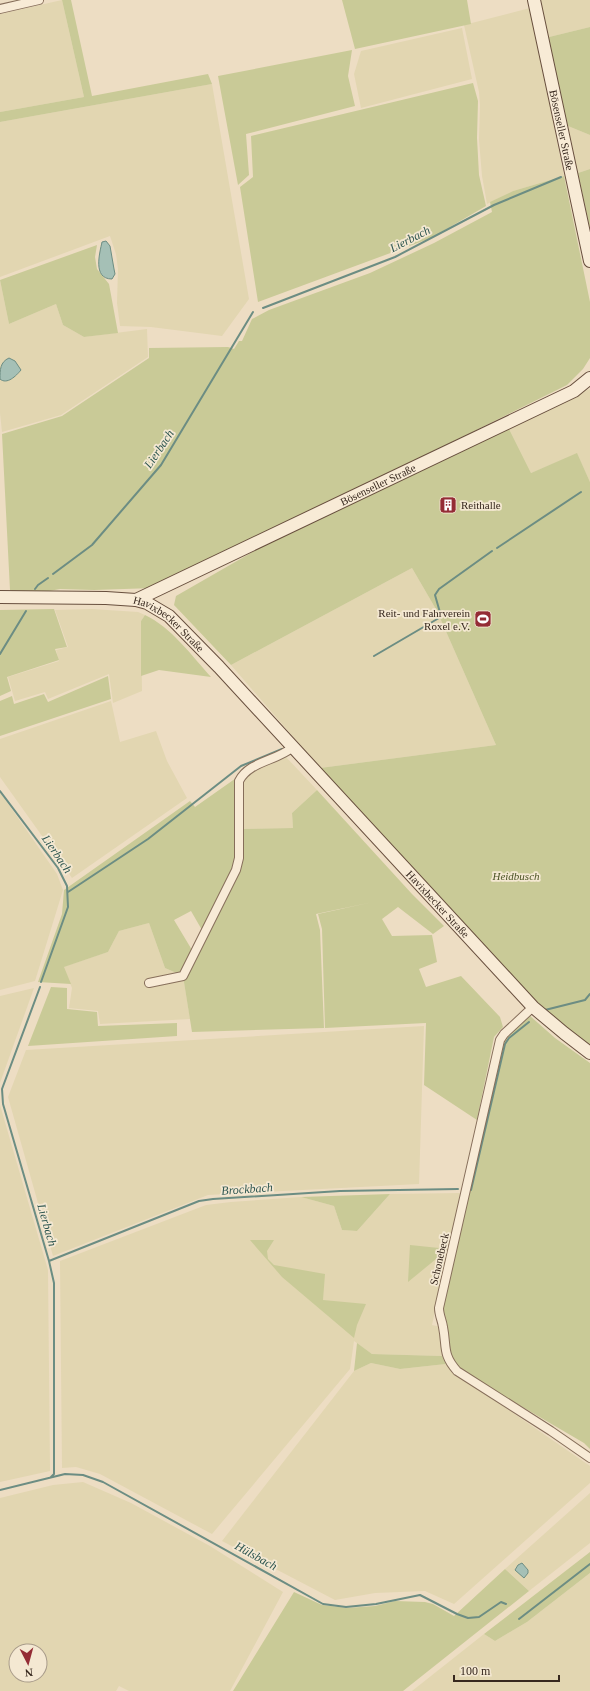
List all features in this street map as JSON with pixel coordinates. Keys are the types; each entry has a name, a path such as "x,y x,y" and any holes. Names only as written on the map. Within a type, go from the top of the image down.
{"street":[{"path":"0,9 38,0"},
{"name":"Bösenseller Straße","path":"534,0 590,261"},
{"name":"Bösenseller Straße","path":"136,600 555,400 588,381"},
{"path":"162,610 164,587"},
{"name":"Havixbecker Straße","path":"0,597 106,598 136,600 162,610 195,641 533,1007 590,1053"},
{"path":"149,983 183,976 236,870 239,858 239,781 243,773 253,767 282,756 293,748"},
{"name":"Schonebeck","path":"533,1007 508,1030 500,1040 439,1308 439,1316 443,1326 446,1355 449,1362 457,1371 551,1431 590,1458"}],"shaded area":[{"path":"62,0 84,97 0,112 0,14"},
{"path":"536,0 590,0 590,27 545,38"},
{"path":"530,8 564,176 513,191 487,204 482,176 479,140 479,92 464,25"},
{"path":"462,28 472,79 361,108 354,74 361,51"},
{"path":"212,84 249,299 222,336 151,327 120,326 117,303 118,269 116,254 110,236 0,277 0,122"},
{"path":"568,126 590,135 590,169 578,173"},
{"path":"106,241 110,246 115,274 112,279 106,278 102,275 99,264 102,242"},
{"path":"0,280 9,324 56,304 63,325 84,337 147,329 148,357 61,415 2,432 0,413"},
{"path":"9,358 15,361 21,370 11,379 3,381 0,379 1,367"},
{"path":"590,389 590,482 577,454 531,473 508,427 576,394"},
{"path":"412,568 437,611 496,745 320,768 231,665"},
{"path":"92,609 138,612 145,615 141,621 142,691 113,703 109,674 48,699 45,692 15,701 8,677 59,661 56,650 68,647 55,610"},
{"path":"111,701 120,742 156,731 167,761 187,798 72,878 0,777 0,739"},
{"path":"286,757 317,790 292,813 293,828 243,829 242,782 245,775 255,769"},
{"path":"0,792 57,874 63,890 35,981 0,990"},
{"path":"149,923 165,968 183,976 190,1019 100,1024 98,1011 69,1008 72,988 63,967 108,952 119,931"},
{"path":"34,988 0,1083 0,996"},
{"path":"424,1026 419,1184 208,1195 53,1256 8,1097 26,1050"},
{"path":"0,1105 48,1270 50,1471 0,1482"},
{"path":"461,1193 432,1325 441,1327 440,1338 442,1356 372,1354 354,1341 350,1369 212,1534 100,1474 76,1467 62,1468 60,1261 206,1205 301,1197 334,1206 342,1230 357,1231 390,1194"},
{"path":"371,1363 400,1369 446,1364 455,1373 590,1466 590,1483 454,1604 425,1591 375,1593 335,1600 222,1541 354,1371"},
{"path":"83,1482 131,1503 210,1546 283,1592 230,1691 129,1691 119,1686 116,1691 0,1691 0,1498 53,1485"},
{"path":"590,1493 590,1543 529,1591 505,1569"},
{"path":"522,1563 528,1570 528,1573 524,1578 515,1570 518,1565"},
{"path":"590,1573 590,1691 412,1691 484,1634 495,1641 527,1622"}],"green space":[{"path":"62,0 71,0 92,96 208,74 212,84 0,122 0,112 84,97"},
{"path":"342,0 467,0 471,24 355,49"},
{"path":"590,27 590,135 568,126 545,38"},
{"path":"352,50 348,76 355,106 246,134 249,175 238,185 218,76"},
{"path":"473,83 478,101 477,138 479,175 486,206 431,238 258,302 240,187 253,177 251,136"},
{"path":"590,169 590,229 578,173"},
{"path":"564,176 590,302 590,358 583,369 567,385 237,549 154,588 94,590 60,589 44,592 16,592 10,590 2,434 62,416 149,358 149,348 228,347 234,349 239,341 242,341 252,319 269,310 370,273 434,243 492,212 490,202 513,191"},
{"path":"97,245 95,257 97,269 109,284 118,333 84,337 63,325 56,304 9,324 0,280"},
{"name":"Heidbusch","path":"508,427 531,473 577,453 590,482 590,1049 535,1004 320,768 496,745 437,611 412,568 231,665 174,605 176,596 261,547"},
{"path":"54,609 67,647 55,649 59,660 7,677 11,691 0,696 0,610"},
{"path":"145,615 155,620 172,634 211,677 159,670 141,676 141,621"},
{"path":"108,676 111,699 0,736 0,701 12,696 14,704 44,694 48,702"},
{"path":"239,776 235,857 233,869 202,930 191,911 174,920 192,950 181,975 165,968 149,923 119,931 108,952 64,967 71,984 38,982 62,914 64,890 190,801 195,807"},
{"path":"317,790 412,894 444,926 433,934 398,907 382,919 392,936 432,935 437,962 419,969 426,987 461,976 500,1017 503,1027 494,1037 477,1120 424,1085 426,1023 325,1028 322,929 318,914 373,902 316,914 320,930 324,1028 192,1032 183,976 240,872 243,859 243,829 293,828 292,813"},
{"path":"51,987 67,988 67,1009 97,1012 98,1026 177,1023 177,1036 28,1046"},
{"path":"529,1015 555,1038 590,1063 590,1449 584,1443 459,1370 451,1361 442,1314 502,1043 506,1035"},
{"path":"390,1194 357,1231 342,1230 334,1206 301,1197"},
{"path":"250,1240 274,1240 267,1251 268,1259 274,1265 325,1274 323,1300 366,1304 357,1325 354,1338 282,1277"},
{"path":"448,1244 447,1250 408,1282 410,1245 439,1248"},
{"path":"357,1343 372,1354 442,1356 446,1364 400,1369 371,1363 354,1371"},
{"path":"590,1552 590,1573 527,1622 495,1641 484,1634"},
{"path":"505,1569 529,1591 403,1691 233,1691 294,1592 322,1605 347,1608 375,1606 395,1601 425,1602 433,1604 454,1616"}],"waterway":[{"name":"Lierbach","path":"263,308 395,257 494,205 561,177"},
{"name":"Lierbach","path":"53,574 92,545 161,465 253,312"},
{"path":"497,548 581,492"},
{"path":"374,656 439,618 441,616 435,595 439,589 492,551"},
{"name":"Lierbach","path":"35,589 48,578"},
{"name":"Lierbach","path":"0,654 26,611"},
{"path":"68,892 148,839 241,766 282,749"},
{"name":"Lierbach","path":"0,791 58,868 67,886 68,907 41,982"},
{"name":"Lierbach","path":"40,987 2,1089 3,1104 49,1261 54,1283 54,1474 51,1477"},
{"name":"Brockbach","path":"545,1010 585,1000 590,994"},
{"name":"Brockbach","path":"471,1190 505,1044 509,1038 529,1022"},
{"name":"Brockbach","path":"49,1261 199,1201 340,1191 458,1189"},
{"name":"Hülsbach","path":"0,1490 65,1474 83,1475 103,1482 323,1604 346,1607 376,1604 420,1595 468,1618 479,1617 501,1602 506,1604"},
{"name":"Hülsbach","path":"519,1619 590,1564"}],"place":[{"name":"Reithalle","path":"448,505"},
{"name":"Reit- und Fahrverein Roxel e.V.","path":"483,619"}]}
